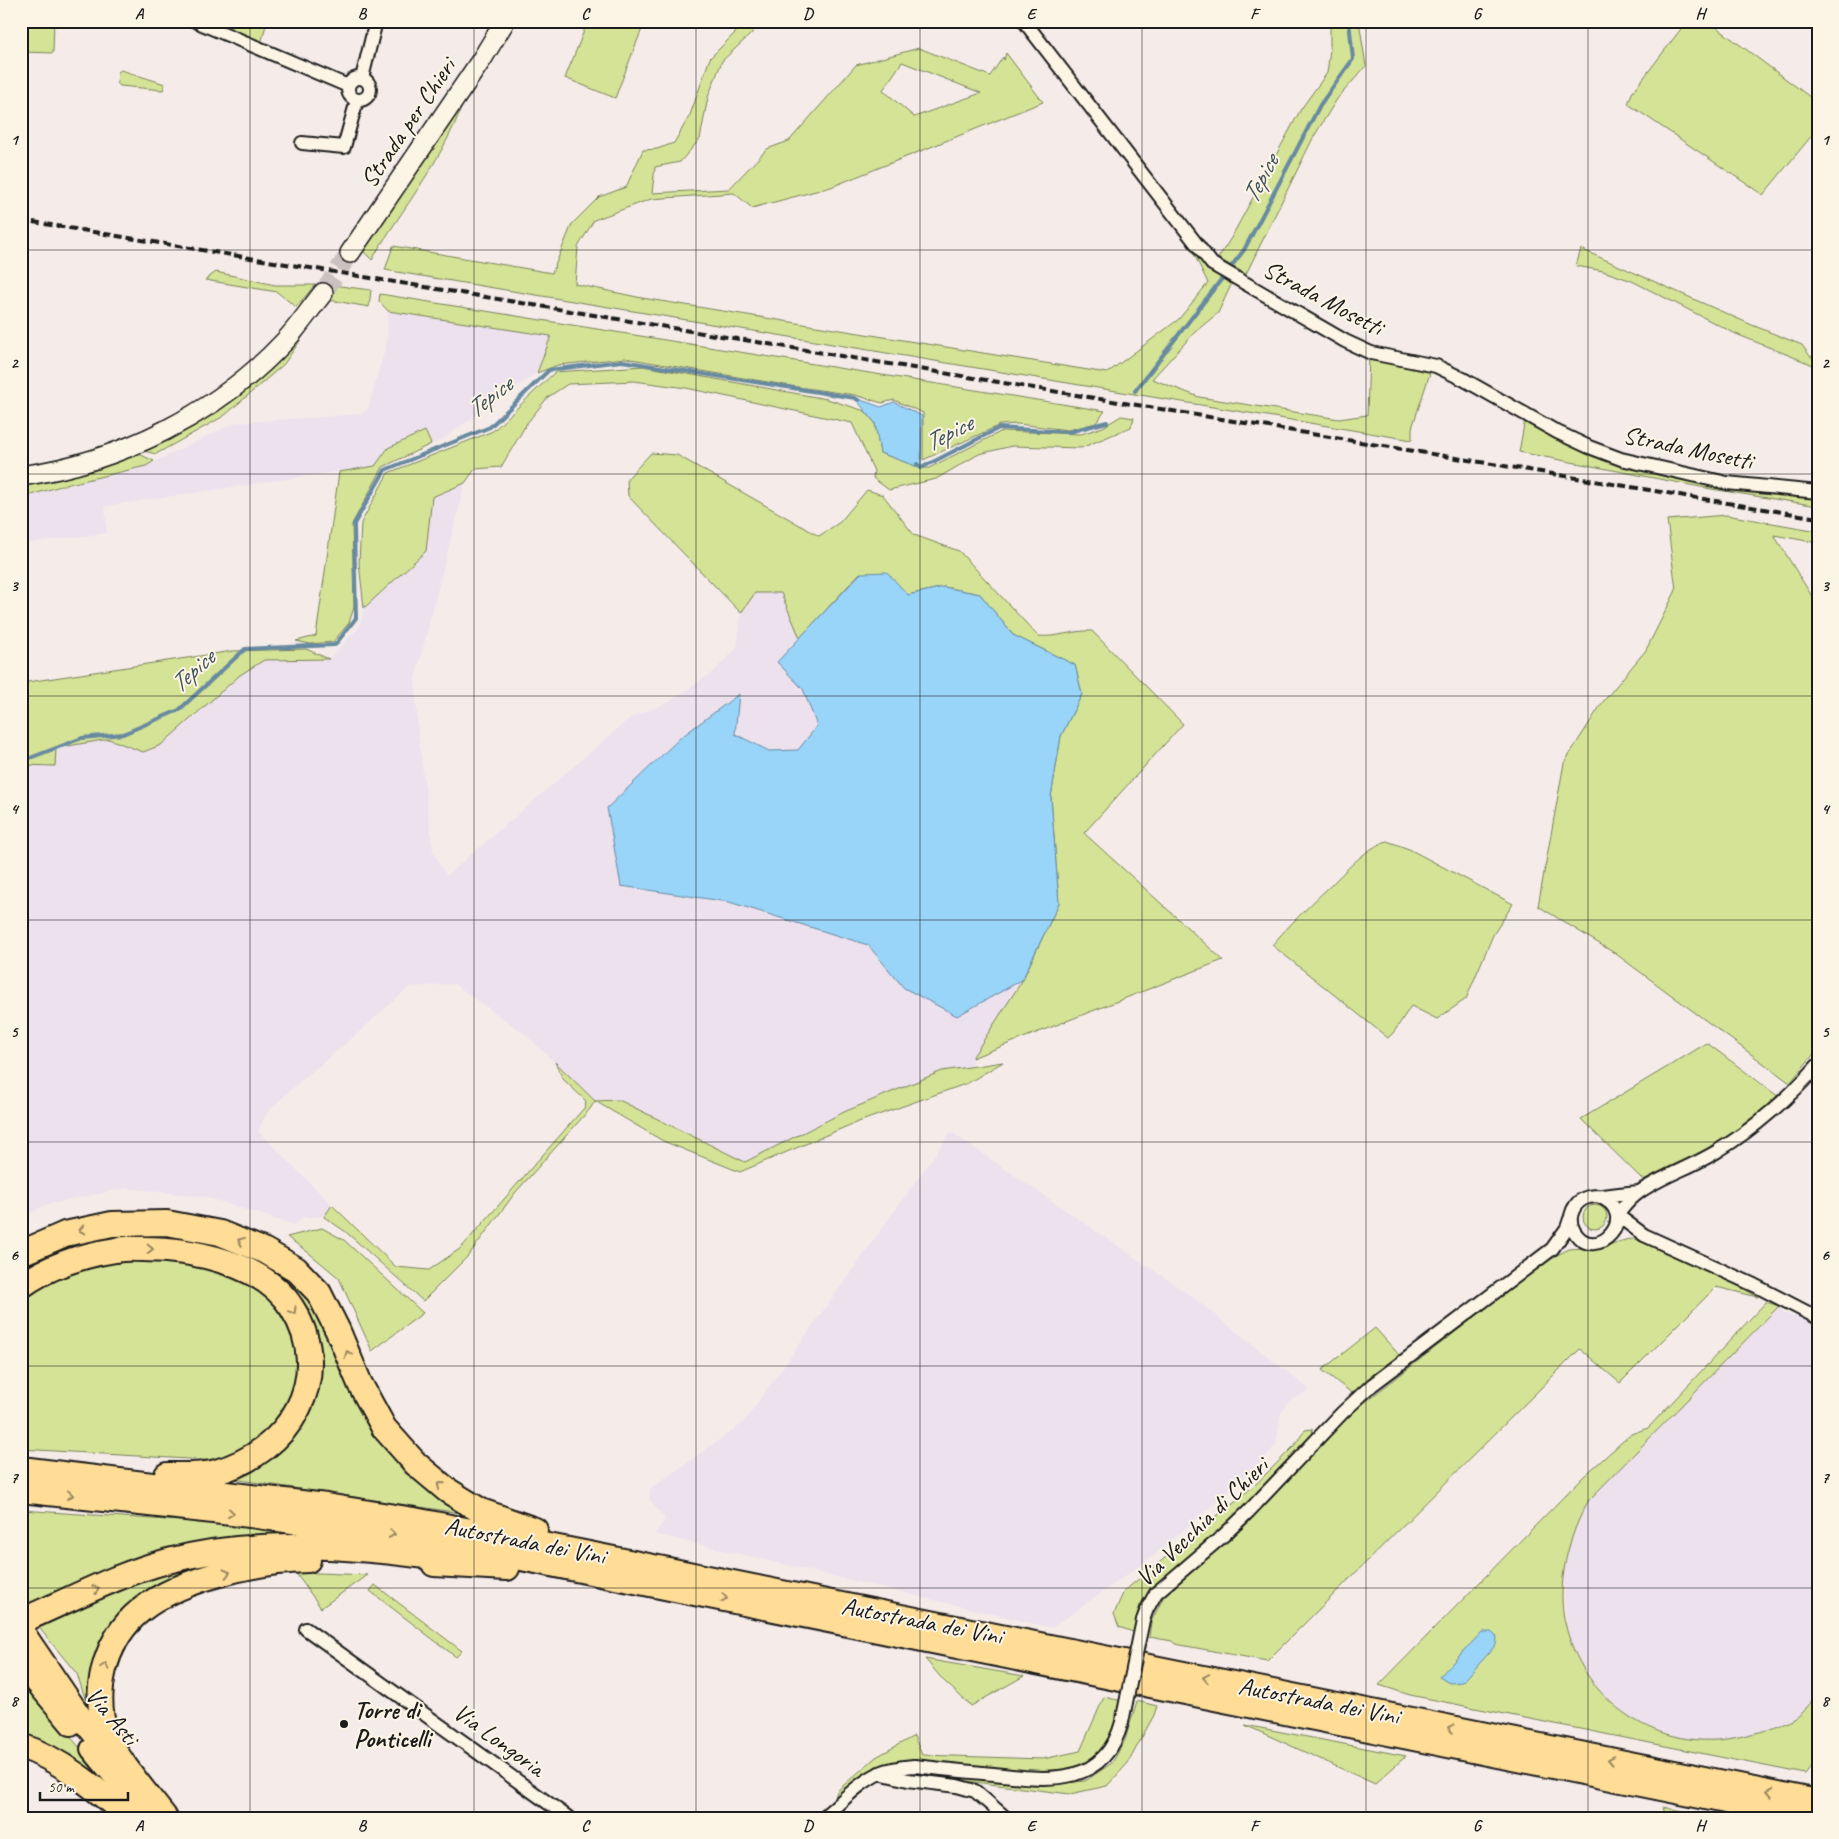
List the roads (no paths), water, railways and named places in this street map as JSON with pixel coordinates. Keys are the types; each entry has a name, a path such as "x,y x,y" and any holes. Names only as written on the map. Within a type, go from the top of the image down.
{"highway":[{"path":"21,1253 65,1234 112,1224 167,1223 220,1232 265,1251 296,1269 318,1293 338,1331 360,1384 384,1428 416,1464 446,1490 481,1511 538,1531 660,1556 744,1585"},
{"path":"21,1286 37,1275 73,1260 118,1249 156,1249 196,1254 242,1268 273,1286 292,1308 305,1335 309,1362 306,1388 298,1412 283,1432 263,1451 237,1465 214,1472 169,1475 21,1464"},
{"name":"Autostrada dei Vini","path":"21,1469 236,1494 414,1520 1818,1802"},
{"name":"Autostrada dei Vini","path":"21,1490 231,1513 442,1542 1810,1818"},
{"path":"21,1621 137,1570 170,1560 266,1547 315,1546 381,1551 507,1568 622,1590 689,1591"},
{"path":"164,1818 116,1751 107,1734 101,1711 100,1684 106,1660 118,1636 134,1616 179,1588 258,1565 297,1560 396,1562 507,1568"},
{"path":"21,1631 78,1715"},
{"path":"21,1746 62,1766 89,1784 130,1818"}],"main road":[{"name":"Strada per Chieri","path":"350,252 482,59 505,21"},
{"path":"21,476 88,462 174,426 213,402 251,373 285,341 323,293"},
{"name":"Via Asti","path":"21,1647 164,1818"},
{"name":"Via Asti","path":"21,1665 148,1818"}],"street":[{"path":"195,21 348,86"},
{"path":"362,78 376,21"},
{"name":"Strada Mosetti","path":"1024,21 1212,264 1346,341 1371,353 1436,366 1588,447 1621,459 1727,483 1818,492"},
{"path":"362,78 368,82 370,93 366,99 357,100 349,95 348,86 354,79 362,78"},
{"path":"302,143 344,147 357,100"},
{"path":"1617,1215 1639,1192 1719,1151 1758,1123 1808,1077 1818,1065"},
{"path":"1598,1196 1606,1199 1613,1205 1617,1215 1616,1226 1612,1234 1606,1239 1598,1242 1589,1242 1581,1239 1574,1232 1570,1219 1575,1206 1581,1200 1589,1196 1639,1192"},
{"path":"1617,1215 1644,1235 1754,1285 1818,1318"},
{"name":"Via Vecchia di Chieri","path":"822,1818 857,1788 879,1773 896,1767 914,1766 1052,1779 1069,1777 1084,1772 1098,1764 1117,1739 1143,1620 1156,1592 1224,1535 1342,1413 1366,1391 1552,1249 1567,1228 1570,1219"},
{"path":"1612,1234 1644,1235"},
{"name":"Via Vecchia di Chieri","path":"1552,1249 1576,1242 1589,1242"},
{"name":"Via Longoria","path":"306,1629 569,1818"},
{"path":"879,1773 908,1780 957,1786 975,1792 1006,1818"}],"water":[{"path":"855,398 881,407 894,402 922,416 921,468 880,453 875,423"},
{"path":"887,572 908,595 944,587 980,594 1013,635 1075,665 1082,694 1061,736 1051,797 1059,903 1022,980 957,1016 904,988 868,945 729,902 621,886 607,808 680,738 739,694 735,734 769,751 798,750 817,726 803,689 777,662 861,573"},
{"path":"1482,1632 1491,1632 1497,1637 1496,1645 1463,1682 1449,1683 1439,1677"}],"waterway":[{"name":"Tepice","path":"1135,391 1244,250 1320,105 1353,59 1349,21"},
{"name":"Tepice","path":"21,756 30,758 82,738 123,734 179,710 245,649 335,645 356,618 354,524 385,470 490,427 549,370 622,361 858,400"},
{"name":"Tepice","path":"917,464 921,468 999,428 1069,432 1107,422"}],"tunnel":[{"path":"323,293 350,253"}],"railway":[{"path":"21,220 1818,518"}],"place":[{"name":"Torre di Ponticelli","path":"344,1724"}]}
